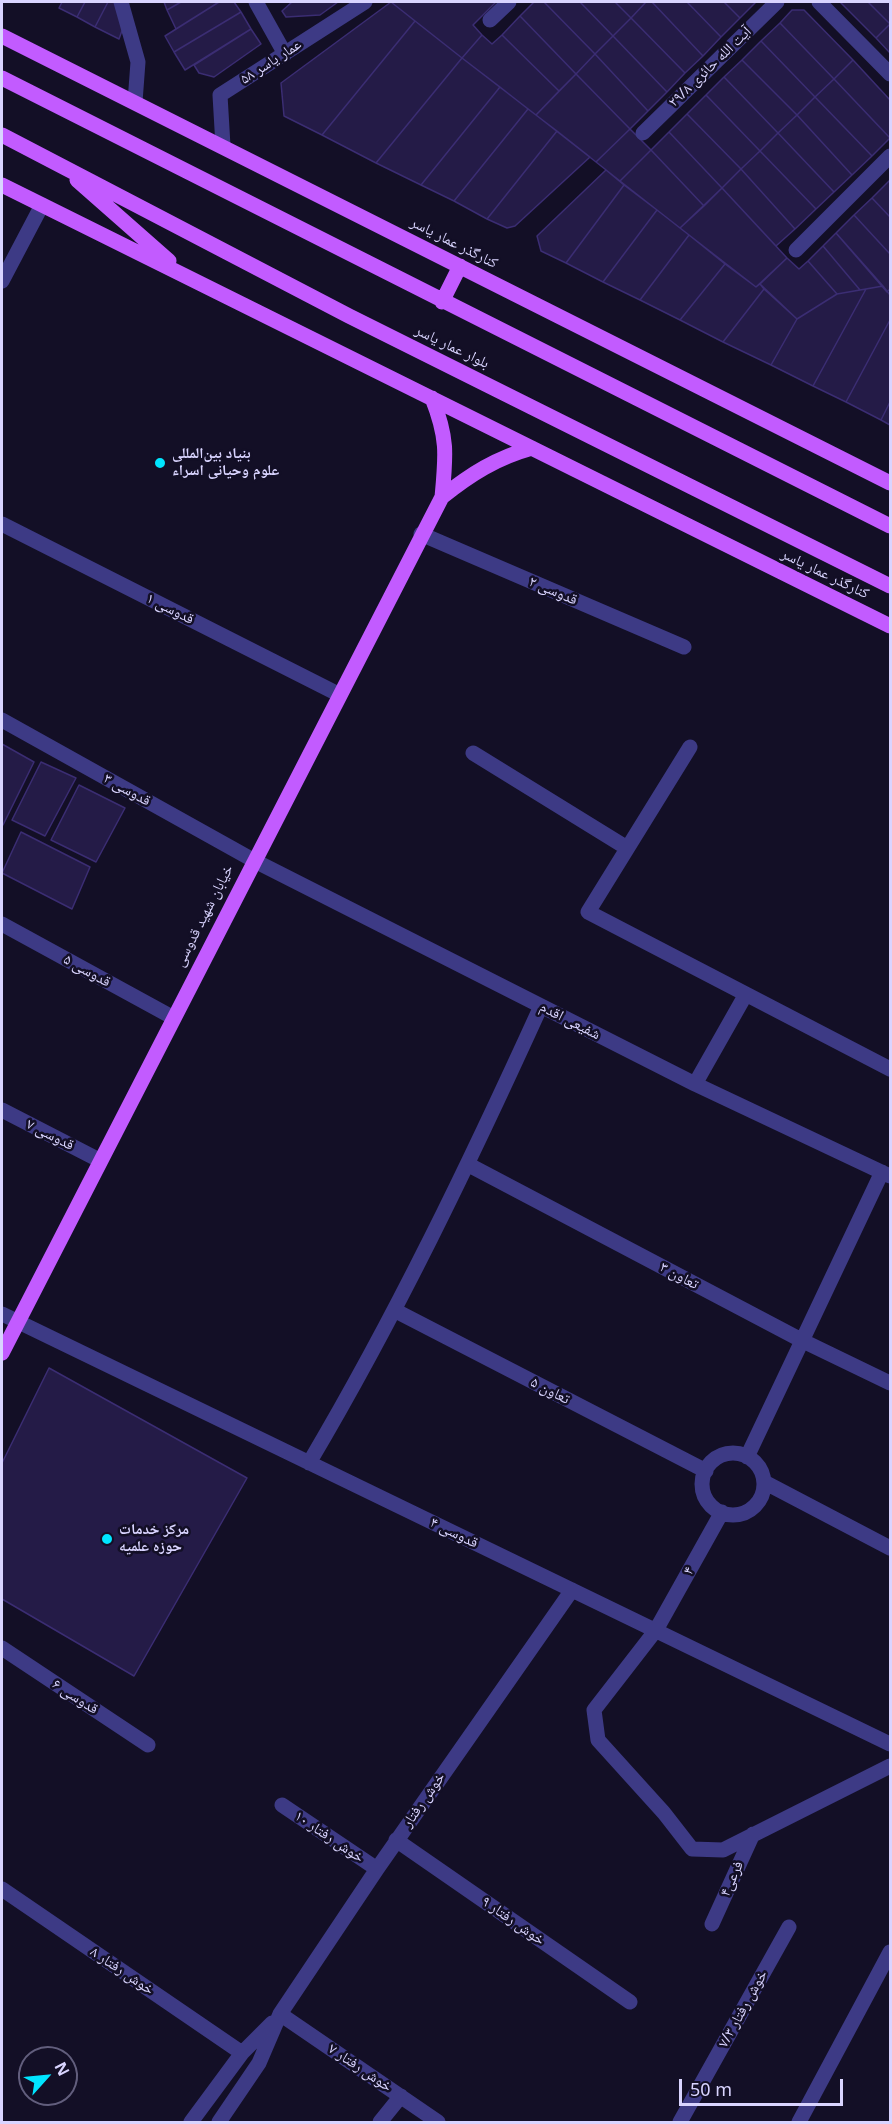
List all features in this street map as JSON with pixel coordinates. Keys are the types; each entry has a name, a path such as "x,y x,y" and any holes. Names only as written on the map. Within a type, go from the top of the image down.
{"main road":[{"name":"کنارگذر عمار یاسر","path":"2,36 891,483"},
{"path":"2,78 442,302 891,526"},
{"name":"بلوار عمار یاسر","path":"2,135 349,316 891,585"},
{"path":"59,164 183,274"},
{"name":"کنارگذر عمار یاسر","path":"2,184 891,626"},
{"path":"442,302 460,266"},
{"path":"432,398 443,426 447,452 441,497"},
{"path":"441,497 502,456 532,448"},
{"name":"خیابان شهید قدوسی","path":"2,1353 172,1017 441,497"}],"street":[{"path":"121,2 138,62 135,102"},
{"name":"عمار یاسر ۵۸","path":"223,146 220,95 365,2"},
{"path":"490,21 509,2"},
{"name":"آیت الله حائری ۲۹/۸","path":"644,133 777,2"},
{"path":"819,2 891,74"},
{"path":"260,3 285,54"},
{"path":"796,250 891,156"},
{"path":"2,281 42,205"},
{"name":"قدوسی ۱","path":"2,524 338,694"},
{"name":"قدوسی ۲","path":"421,534 684,647"},
{"name":"قدوسی ۳","path":"2,720 253,860"},
{"path":"690,747 588,912 891,1069"},
{"path":"473,753 627,848"},
{"name":"شفیعی اقدم","path":"253,860 695,1084 886,1174"},
{"name":"قدوسی ۵","path":"2,924 172,1017"},
{"path":"695,1084 746,994"},
{"path":"309,1462 394,1310 469,1165 541,1006"},
{"name":"قدوسی ۷","path":"2,1110 99,1160"},
{"name":"تعاون ۳","path":"469,1165 803,1341 891,1383"},
{"path":"747,1457 886,1174"},
{"name":"تعاون ۵","path":"394,1310 705,1471"},
{"name":"قدوسی ۴","path":"2,1314 891,1744"},
{"path":"766,1483 760,1502 752,1510 732,1516 713,1509 702,1491 701,1481 710,1462 718,1456 738,1452 756,1462 766,1483 891,1548"},
{"name":"۴","path":"722,1512 656,1630 594,1710 598,1740 664,1813 692,1849 723,1850 891,1766"},
{"name":"خوش رفتار","path":"191,2122 242,2053 280,2014 396,1840 572,1590"},
{"name":"قدوسی ۶","path":"2,1648 148,1745"},
{"name":"خوش رفتار ۱۰","path":"282,1805 377,1869"},
{"name":"فرعی۴","path":"712,1924 753,1834"},
{"name":"خوش رفتار ۹","path":"396,1840 630,2002"},
{"name":"خوش رفتار ۸","path":"2,1889 242,2053"},
{"name":"خوش رفتار ۷/۳","path":"680,2122 789,1927"},
{"path":"799,2122 891,1952"},
{"name":"خوش رفتار","path":"219,2122 259,2063 280,2014"},
{"name":"خوش رفتار ۷","path":"280,2014 438,2122"},
{"path":"380,2122 401,2096"}],"building":[{"path":"62,2 85,2 77,17 59,8"},
{"path":"85,2 108,2 95,27 77,17"},
{"path":"108,2 115,2 123,28 119,39 95,27"},
{"path":"164,2 181,2 167,10"},
{"path":"181,2 219,2 176,29 167,10"},
{"path":"219,2 234,2 241,12 174,52 165,36"},
{"path":"292,2 338,2 320,15 286,17 282,11"},
{"path":"391,2 415,21 322,135 284,116 281,83"},
{"path":"391,2 496,2 473,25 482,35 462,58"},
{"path":"534,2 544,2 595,54 576,74 520,16"},
{"path":"544,2 580,2 613,36 595,54"},
{"path":"580,2 615,2 631,18 613,36"},
{"path":"615,2 646,2 631,18"},
{"path":"646,2 652,2 703,56 685,73 631,18"},
{"path":"652,2 687,2 721,37 703,56"},
{"path":"687,2 724,2 740,18 721,37"},
{"path":"724,2 756,2 740,18"},
{"path":"840,2 868,2 890,24 876,38"},
{"path":"868,2 890,2 890,24"},
{"path":"792,10 804,10 853,60 834,79 780,23"},
{"path":"241,12 251,29 185,70 174,52"},
{"path":"520,16 576,74 559,91 502,35"},
{"path":"631,18 685,73 667,92 613,36"},
{"path":"415,21 462,58 376,163 322,135"},
{"path":"780,23 834,79 815,97 761,41"},
{"path":"890,24 890,53 876,38"},
{"path":"251,29 261,44 214,77 199,73 194,65"},
{"path":"482,35 492,44 502,35 559,91 536,115 462,58"},
{"path":"613,36 667,92 648,111 595,54"},
{"path":"761,41 815,97 797,115 742,60"},
{"path":"595,54 648,111 630,129 576,74"},
{"path":"462,58 500,87 421,185 376,163"},
{"path":"742,60 797,115 778,133 724,77"},
{"path":"853,60 890,100 890,138 834,79"},
{"path":"576,74 630,129 596,162 536,115"},
{"path":"724,77 778,133 760,151 706,95"},
{"path":"834,79 890,138 872,156 815,97"},
{"path":"500,87 528,109 454,201 421,185"},
{"path":"706,95 760,151 741,169 687,114"},
{"path":"815,97 872,156 852,175 797,115"},
{"path":"528,109 557,131 487,219 454,201"},
{"path":"687,114 741,169 722,188 669,132"},
{"path":"797,115 852,175 834,192 778,133"},
{"path":"630,129 651,150 620,181 596,162"},
{"path":"557,131 590,157 515,226 507,228 487,219"},
{"path":"669,132 722,188 704,206 651,150"},
{"path":"778,133 834,192 816,209 760,151"},
{"path":"651,150 704,206 680,228 620,181"},
{"path":"760,151 816,209 795,229 741,169"},
{"path":"741,169 795,229 776,246 722,188"},
{"path":"606,170 624,185 566,263 541,251 537,236"},
{"path":"890,180 890,217 872,198"},
{"path":"624,185 657,210 603,282 566,263"},
{"path":"722,188 787,258 756,287 680,228"},
{"path":"872,198 890,217 890,254 854,215"},
{"path":"657,210 689,235 640,300 603,282"},
{"path":"854,215 890,254 890,289 887,292 836,233"},
{"path":"836,233 883,286 860,290 823,246"},
{"path":"689,235 725,264 680,320 640,300"},
{"path":"823,246 860,290 837,294 808,261"},
{"path":"787,258 799,269 808,261 837,294 797,319 760,284"},
{"path":"725,264 756,287 760,284 764,289 723,342 680,320"},
{"path":"883,286 890,295 890,320 846,402 813,386 866,289"},
{"path":"764,289 797,319 771,365 723,342"},
{"path":"866,289 813,386 771,365 797,319 837,294"},
{"path":"890,320 890,402 881,420 846,402"},
{"path":"890,402 890,425 881,420"},
{"path":"2,744 34,762 3,825 2,824"},
{"path":"41,762 76,778 45,836 12,820"},
{"path":"79,785 125,808 96,862 51,840"},
{"path":"21,832 90,867 72,909 2,873"},
{"name":"مرکز خدمات حوزه علمیه","path":"49,1368 247,1478 134,1676 2,1599 2,1463"}],"place":[{"name":"بنیاد بین‌المللی علوم وحیانی اسراء","path":"160,463"},
{"name":"مرکز خدمات حوزه علمیه","path":"107,1539"}]}
